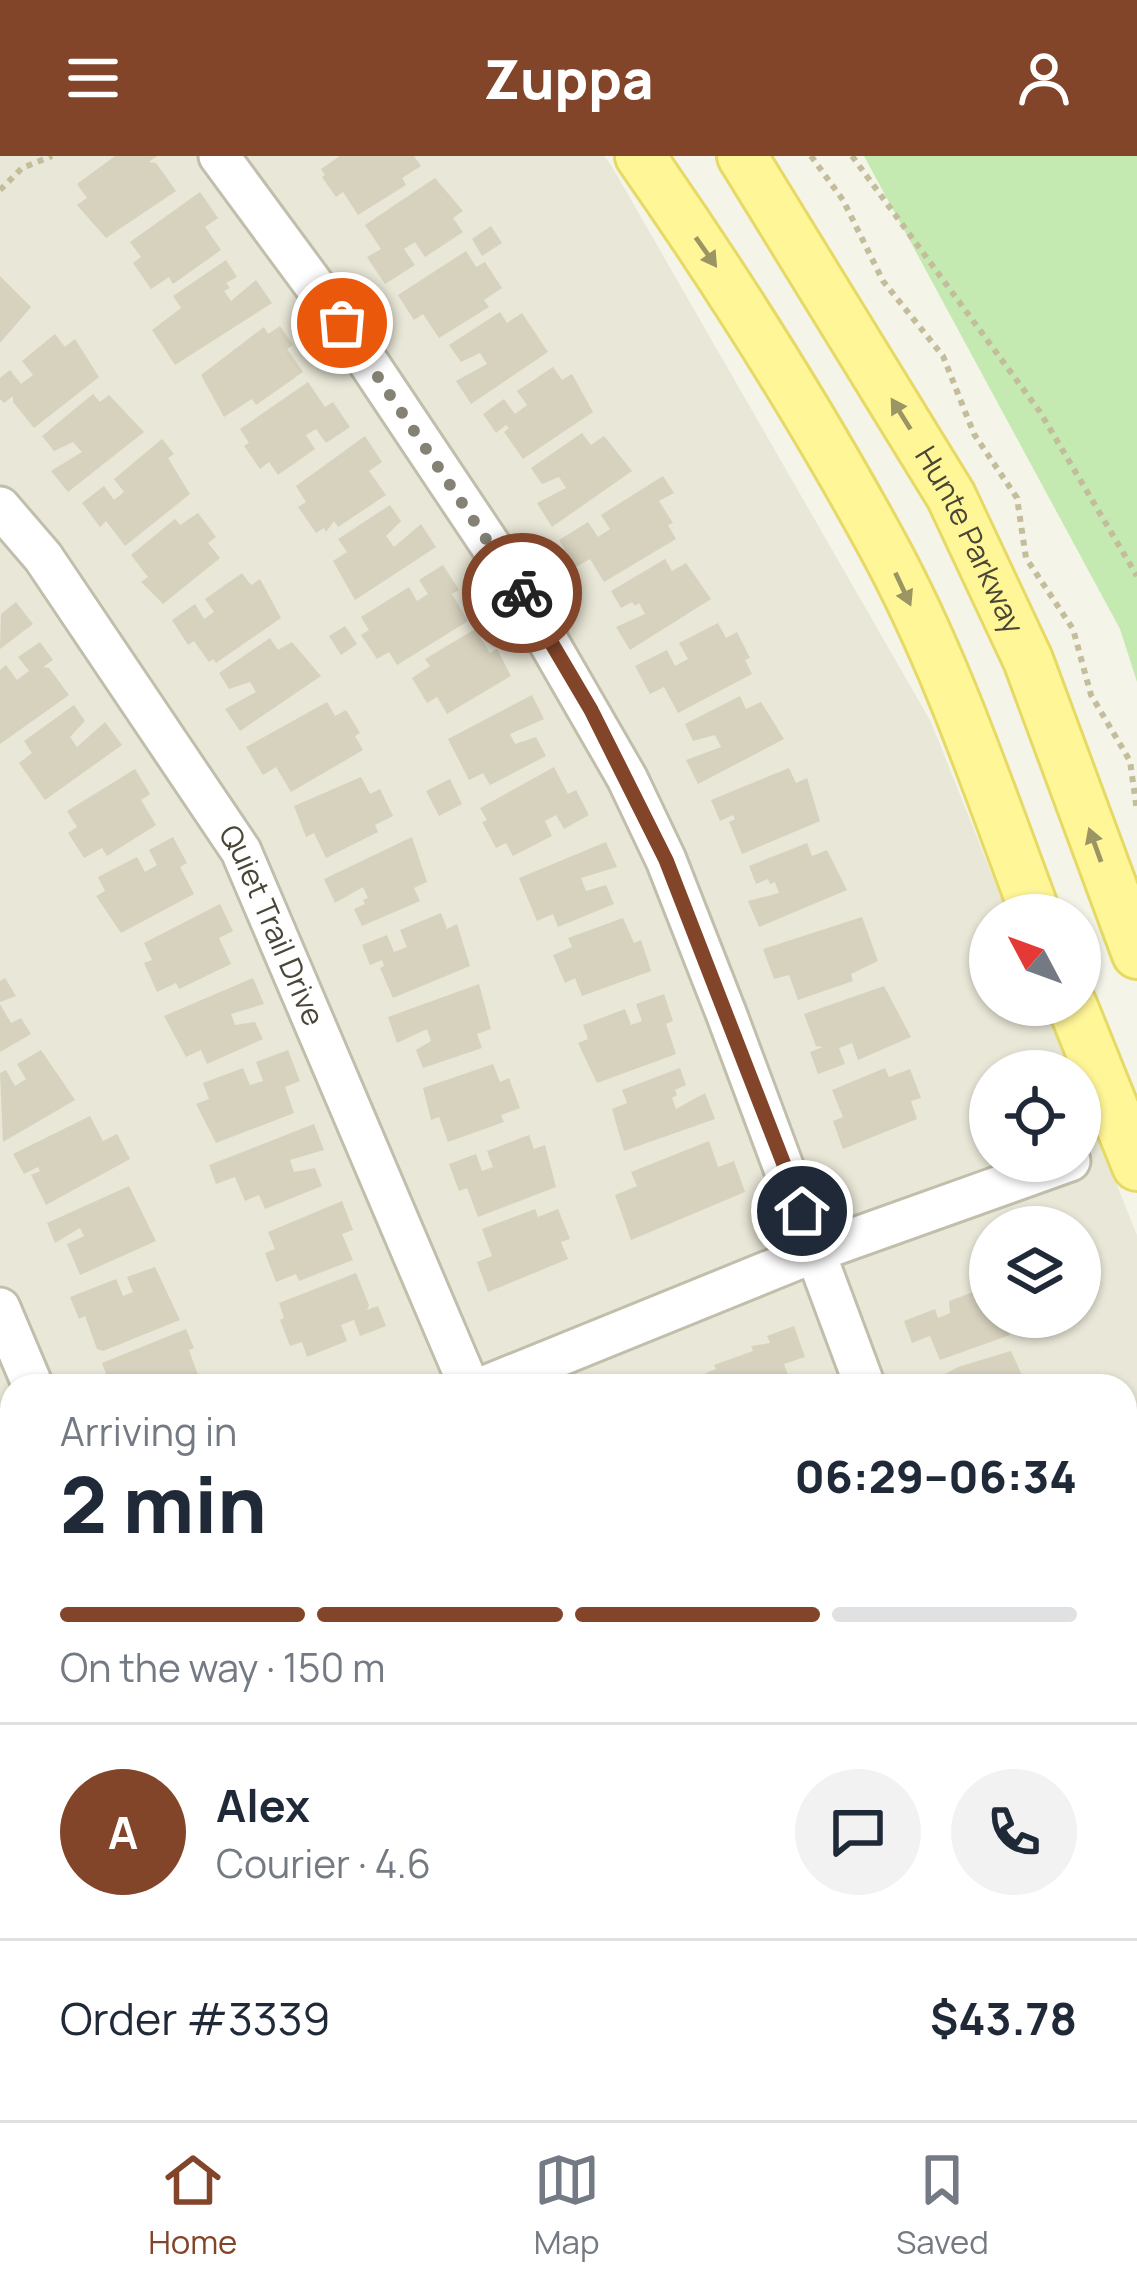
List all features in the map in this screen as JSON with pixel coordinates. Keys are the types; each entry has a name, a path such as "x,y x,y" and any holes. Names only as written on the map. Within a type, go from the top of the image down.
{"main road":[{"path":"640,156 739,300 883,547 956,704 1028,894"},
{"name":"Hunte Parkway","path":"742,156 951,496 1028,660 1137,954"},
{"path":"1081,1026 1133,1144"}],"street":[{"path":"219,156 342,323 507,570 591,710 666,860 861,1374"},
{"name":"Quiet Trail Drive","path":"0,507 43,557 241,851 464,1374"},
{"path":"1101,1152 1133,1144"},
{"path":"515,1374 818,1252 1012,1182"},
{"path":"0,1309 29,1374"}],"path":[{"path":"0,190 22,168 52,156"},
{"path":"811,156 843,200 883,281 943,356 974,434 1017,498 1026,558 1072,629 1091,695 1130,761 1137,811"},
{"path":"852,156 1040,412 1137,576"}],"shaded area":[{"path":"0,156 604,156 931,722 1000,894 969,894 969,1026 1053,1026 1063,1050 969,1050 969,1182 1101,1182 1101,1145 1137,1235 1137,1374 0,1374"}],"green space":[{"path":"864,156 1137,156 1137,682 1120,629"}],"building":[{"path":"115,156 157,156 149,162 156,163 176,191 106,238 77,205 87,198 77,184"},
{"path":"340,156 414,156 421,166 402,178 406,185 358,215 343,192 336,197 322,177 321,169"},
{"path":"435,178 463,211 453,218 463,232 425,257 415,242 404,249 415,265 385,284 367,257 381,249 365,225"},
{"path":"200,192 218,218 205,227 221,250 173,284 169,277 151,289 133,263 141,257 130,242"},
{"path":"491,226 502,243 482,256 472,239"},
{"path":"466,251 476,267 485,262 502,288 484,300 489,307 439,338 423,314 414,320 398,295"},
{"path":"226,260 237,277 226,283 230,288 224,291 231,301 256,280 272,303 175,365 152,330 181,308 173,296"},
{"path":"0,276 31,307 0,343"},
{"path":"500,312 507,323 522,313 548,352 471,404 456,381 487,364 480,353 461,362 449,345"},
{"path":"280,326 293,345 287,349 303,372 256,405 252,399 224,417 201,375 264,327 268,334"},
{"path":"55,334 65,347 75,339 99,377 34,428 13,396 4,403 0,399 0,378 10,370 21,384 33,375 22,361"},
{"path":"553,367 562,380 572,374 593,412 523,459 504,432 509,428 506,425 496,433 483,414 504,399 515,414 527,405 517,391"},
{"path":"308,382 325,407 333,402 350,427 326,443 316,429 306,435 315,449 278,475 269,462 260,469 244,446 249,443 240,429"},
{"path":"93,394 100,402 109,395 144,432 68,492 51,471 82,452 73,442 54,451 42,436"},
{"path":"582,433 591,445 604,436 632,471 552,527 537,503 566,488 559,477 542,484 531,468"},
{"path":"365,436 382,462 369,471 386,495 338,527 334,521 326,532 324,528 316,533 298,507 306,502 296,486"},
{"path":"162,439 174,454 168,458 190,494 125,546 106,521 100,527 82,503 104,486 114,500 124,492 114,479"},
{"path":"663,476 674,493 659,501 673,523 668,525 676,539 604,582 590,559 576,567 559,540 588,522 598,537 610,529 601,515"},
{"path":"390,505 401,521 386,536 394,547 421,524 436,547 355,600 333,561 347,552 338,539"},
{"path":"198,513 216,537 208,543 220,558 163,604 141,582 148,577 131,555 175,519 180,525"},
{"path":"665,559 672,571 686,563 711,599 630,650 616,627 645,614 639,603 621,608 611,591"},
{"path":"443,565 459,590 452,594 468,621 397,665 389,652 377,659 361,635 369,630 361,617 409,587 417,601 428,594 419,580"},
{"path":"242,573 251,585 260,579 281,618 216,663 209,662 194,641 188,645 172,620 195,604 204,619 214,612 205,599"},
{"path":"16,602 33,624 0,649 1,614"},
{"path":"718,623 726,638 737,632 752,674 678,713 664,687 650,694 635,666 667,650 675,666 688,659 679,643"},
{"path":"345,626 357,644 341,655 329,636"},
{"path":"475,629 490,653 497,649 511,676 447,714 437,697 427,703 412,678 430,666 425,659"},
{"path":"270,638 278,650 292,642 321,676 240,731 225,709 256,692 250,682 229,689 219,673"},
{"path":"40,642 53,660 43,667 49,668 69,695 0,744 0,670 6,665 17,680 29,671 18,657"},
{"path":"532,695 544,719 510,734 515,744 536,737 546,756 490,785 483,773 469,780 448,739"},
{"path":"740,696 746,709 761,702 784,739 698,784 686,760 721,747 715,735 693,741 685,724"},
{"path":"327,702 335,716 346,710 360,733 355,736 363,750 291,792 276,767 263,775 246,747"},
{"path":"74,705 85,721 70,737 77,747 105,722 122,745 45,800 19,763 32,753 24,741"},
{"path":"554,767 568,794 576,790 589,815 564,829 556,815 545,821 552,836 513,856 506,843 496,848 480,808"},
{"path":"789,768 796,783 807,778 820,821 742,854 729,822 735,819 733,815 720,821 711,800"},
{"path":"135,769 150,794 141,800 156,825 107,856 102,848 84,858 68,833 77,827 67,811"},
{"path":"361,777 370,794 380,789 393,816 375,825 378,832 326,858 314,833 306,837 294,806"},
{"path":"450,779 462,804 439,816 426,791"},
{"path":"173,837 187,863 180,867 194,894 121,933 96,896 105,891 98,877 137,857 145,872 157,865 149,850"},
{"path":"412,837 427,882 414,888 420,901 362,926 354,909 368,898 363,887 335,903 324,879"},
{"path":"606,842 617,867 581,878 586,891 606,885 614,904 558,927 553,914 537,921 519,878"},
{"path":"807,843 812,856 827,850 847,890 759,927 748,901 779,893 775,882 770,884 768,879 756,884 749,866"},
{"path":"220,904 233,931 219,938 231,964 179,989 176,983 157,992 144,963 152,960 144,943"},
{"path":"441,913 447,929 457,924 470,966 393,998 380,968 382,960 370,965 362,945 387,935 394,952 407,947 400,930"},
{"path":"862,917 878,961 851,974 853,981 798,1000 789,975 774,979 763,949"},
{"path":"623,918 634,943 641,940 651,971 582,996 575,978 565,983 553,955 572,947 568,938"},
{"path":"5,978 16,996 0,1002 0,981"},
{"path":"253,978 264,1004 231,1014 235,1025 255,1022 263,1039 207,1064 201,1050 186,1057 164,1016"},
{"path":"479,984 491,1029 477,1034 482,1048 423,1068 416,1050 431,1041 427,1029 397,1043 388,1017"},
{"path":"884,986 911,1037 858,1060 852,1043 839,1048 845,1064 818,1074 810,1052 823,1047 816,1046 804,1014"},
{"path":"664,994 673,1021 666,1024 676,1054 597,1083 578,1043 588,1039 583,1025 625,1009 631,1025 642,1021 636,1004"},
{"path":"0,1004 11,1023 21,1018 31,1034 0,1052"},
{"path":"41,1050 75,1100 3,1142 0,1073 6,1070 15,1086 26,1079 17,1064"},
{"path":"288,1050 300,1081 285,1087 294,1113 216,1143 196,1104 209,1099 203,1083 243,1068 250,1085 263,1081 256,1062"},
{"path":"493,1064 500,1082 509,1078 520,1108 501,1115 504,1122 448,1142 439,1117 431,1120 423,1088"},
{"path":"680,1068 686,1085 675,1090 676,1109 705,1093 715,1119 624,1151 612,1109 627,1103 622,1090"},
{"path":"885,1068 889,1077 910,1069 921,1098 911,1101 917,1119 843,1149 833,1121 843,1117 832,1090"},
{"path":"90,1116 103,1141 117,1134 130,1159 46,1205 31,1175 40,1171 38,1167 24,1174 13,1154"},
{"path":"314,1124 324,1150 290,1160 294,1172 315,1168 322,1186 265,1209 259,1195 245,1201 235,1177 216,1184 209,1165"},
{"path":"529,1135 534,1149 545,1145 556,1187 478,1217 467,1188 459,1191 449,1164 476,1154 482,1171 493,1167 487,1151"},
{"path":"709,1141 718,1167 734,1161 745,1192 631,1240 615,1195 637,1186 631,1172"},
{"path":"129,1186 156,1241 80,1275 67,1244 84,1236 80,1228 55,1243 47,1223"},
{"path":"342,1201 353,1230 342,1234 353,1260 299,1281 296,1274 276,1282 265,1253 275,1249 268,1232"},
{"path":"535,1209 538,1217 558,1209 570,1239 561,1242 568,1259 488,1292 477,1262 492,1256 482,1229"},
{"path":"155,1267 180,1320 103,1351 97,1349 85,1316 79,1319 70,1297 116,1279 123,1296 133,1292 127,1277"},
{"path":"356,1273 367,1310 378,1306 386,1326 360,1336 354,1320 341,1325 347,1341 307,1357 302,1342 290,1346 279,1303"},
{"path":"969,1294 969,1338 1002,1338 940,1360 930,1336 912,1343 904,1321 935,1309 938,1318 950,1313 949,1301"},
{"path":"794,1326 805,1357 784,1364 788,1374 706,1374 716,1369 714,1365 753,1351 751,1346 770,1343 767,1336"},
{"path":"186,1329 198,1374 106,1374 102,1363"},
{"path":"1011,1351 1022,1374 945,1374"}],"way so far":[{"path":"342,323 522,593"}],"route":[{"path":"522,593 591,710 666,860 802,1211"}]}
